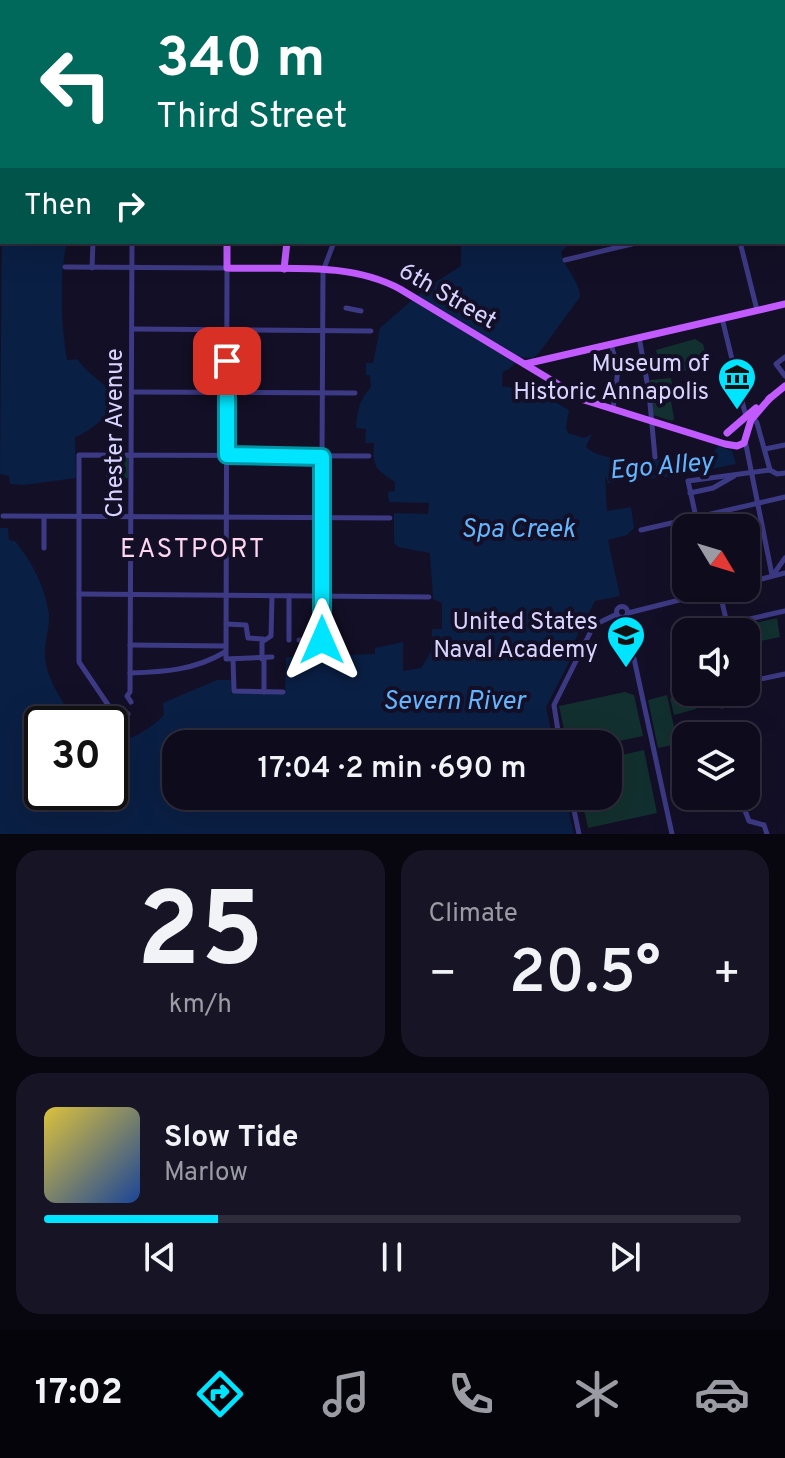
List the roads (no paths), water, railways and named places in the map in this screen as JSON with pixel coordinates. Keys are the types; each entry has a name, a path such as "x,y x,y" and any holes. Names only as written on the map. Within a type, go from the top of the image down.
{"main road":[{"path":"227,244 227,268"},
{"path":"284,269 287,244"},
{"name":"6th Street","path":"227,268 364,274 400,289 584,400 736,446"},
{"path":"522,362 785,304"},
{"path":"709,438 732,431 748,414 785,386"},
{"path":"732,431 730,440 736,446 744,443 748,414"},
{"path":"732,431 741,432 745,438"}],"street":[{"path":"92,268 93,244"},
{"name":"Chester Avenue","path":"131,702 127,696 130,692 132,244"},
{"path":"321,650 323,271 333,244"},
{"path":"565,260 632,244"},
{"path":"740,244 757,310"},
{"name":"6th Street","path":"65,267 227,268"},
{"path":"227,268 227,654 233,689 237,692 283,692"},
{"path":"346,308 361,311"},
{"path":"722,318 748,414 765,449 770,470"},
{"path":"132,329 371,331"},
{"path":"639,336 648,380 655,457"},
{"path":"611,343 618,370 613,409"},
{"path":"785,357 776,364 785,376"},
{"path":"132,392 355,393"},
{"path":"745,438 772,575"},
{"path":"765,449 783,444"},
{"path":"736,446 749,462"},
{"path":"109,706 79,662 79,455 369,456"},
{"path":"695,514 688,481 770,470 777,474 785,473"},
{"path":"691,495 713,488 735,475"},
{"path":"709,514 785,497"},
{"path":"3,516 390,518"},
{"path":"44,517 44,548"},
{"path":"641,530 672,523"},
{"path":"772,575 785,558"},
{"path":"760,579 785,573"},
{"path":"79,594 429,597"},
{"path":"226,624 246,625 248,638 271,636 272,596"},
{"path":"289,596 289,640"},
{"path":"626,613 672,601"},
{"path":"557,730 553,710 563,686 594,625 617,614 619,608 626,613 672,834"},
{"path":"754,618 785,611"},
{"path":"263,639 264,692"},
{"path":"299,640 322,640"},
{"path":"130,645 272,657"},
{"path":"130,673 187,668 227,654"},
{"path":"760,679 785,674"},
{"path":"574,810 579,834"},
{"path":"745,810 749,821 764,825 767,834"}],"water":[{"path":"2,244 67,244 62,300 67,360 77,359 117,400 99,422 75,437 76,478 24,485 10,484 9,476 0,474"},
{"name":"Spa Creek","path":"461,244 571,244 561,252 580,297 539,353 533,358 521,357 503,371 502,386 540,393 569,410 568,433 584,438 592,434 586,446 594,453 626,459 686,458 713,453 718,446 732,451 736,464 683,475 608,483 605,476 607,511 631,507 634,528 627,535 608,540 620,596 595,601 573,644 577,647 546,707 551,730 162,730 162,810 568,810 574,834 0,834 0,528 8,528 9,540 15,541 21,549 41,584 49,614 45,658 51,680 66,706 24,706 24,810 128,810 128,738 164,715 163,703 217,680 231,680 231,693 285,692 286,657 324,658 324,663 340,664 340,655 375,654 375,648 403,642 403,671 421,668 431,652 432,629 442,629 442,603 433,599 430,553 398,547 394,543 394,513 428,514 429,503 389,502 388,492 395,491 395,482 377,467 374,443 365,443 366,429 356,428 356,422 361,401 371,387 370,375 366,375 366,363 373,363 380,328 425,289 461,266"}],"place":[{"name":"Museum of Historic Annapolis","path":"737,411"},
{"name":"United States Naval Academy","path":"626,669"}],"district":[{"name":"EASTPORT","path":"193,548"}],"water label":[{"name":"Ego Alley","path":"661,465"},
{"name":"Severn River","path":"454,700"}]}
